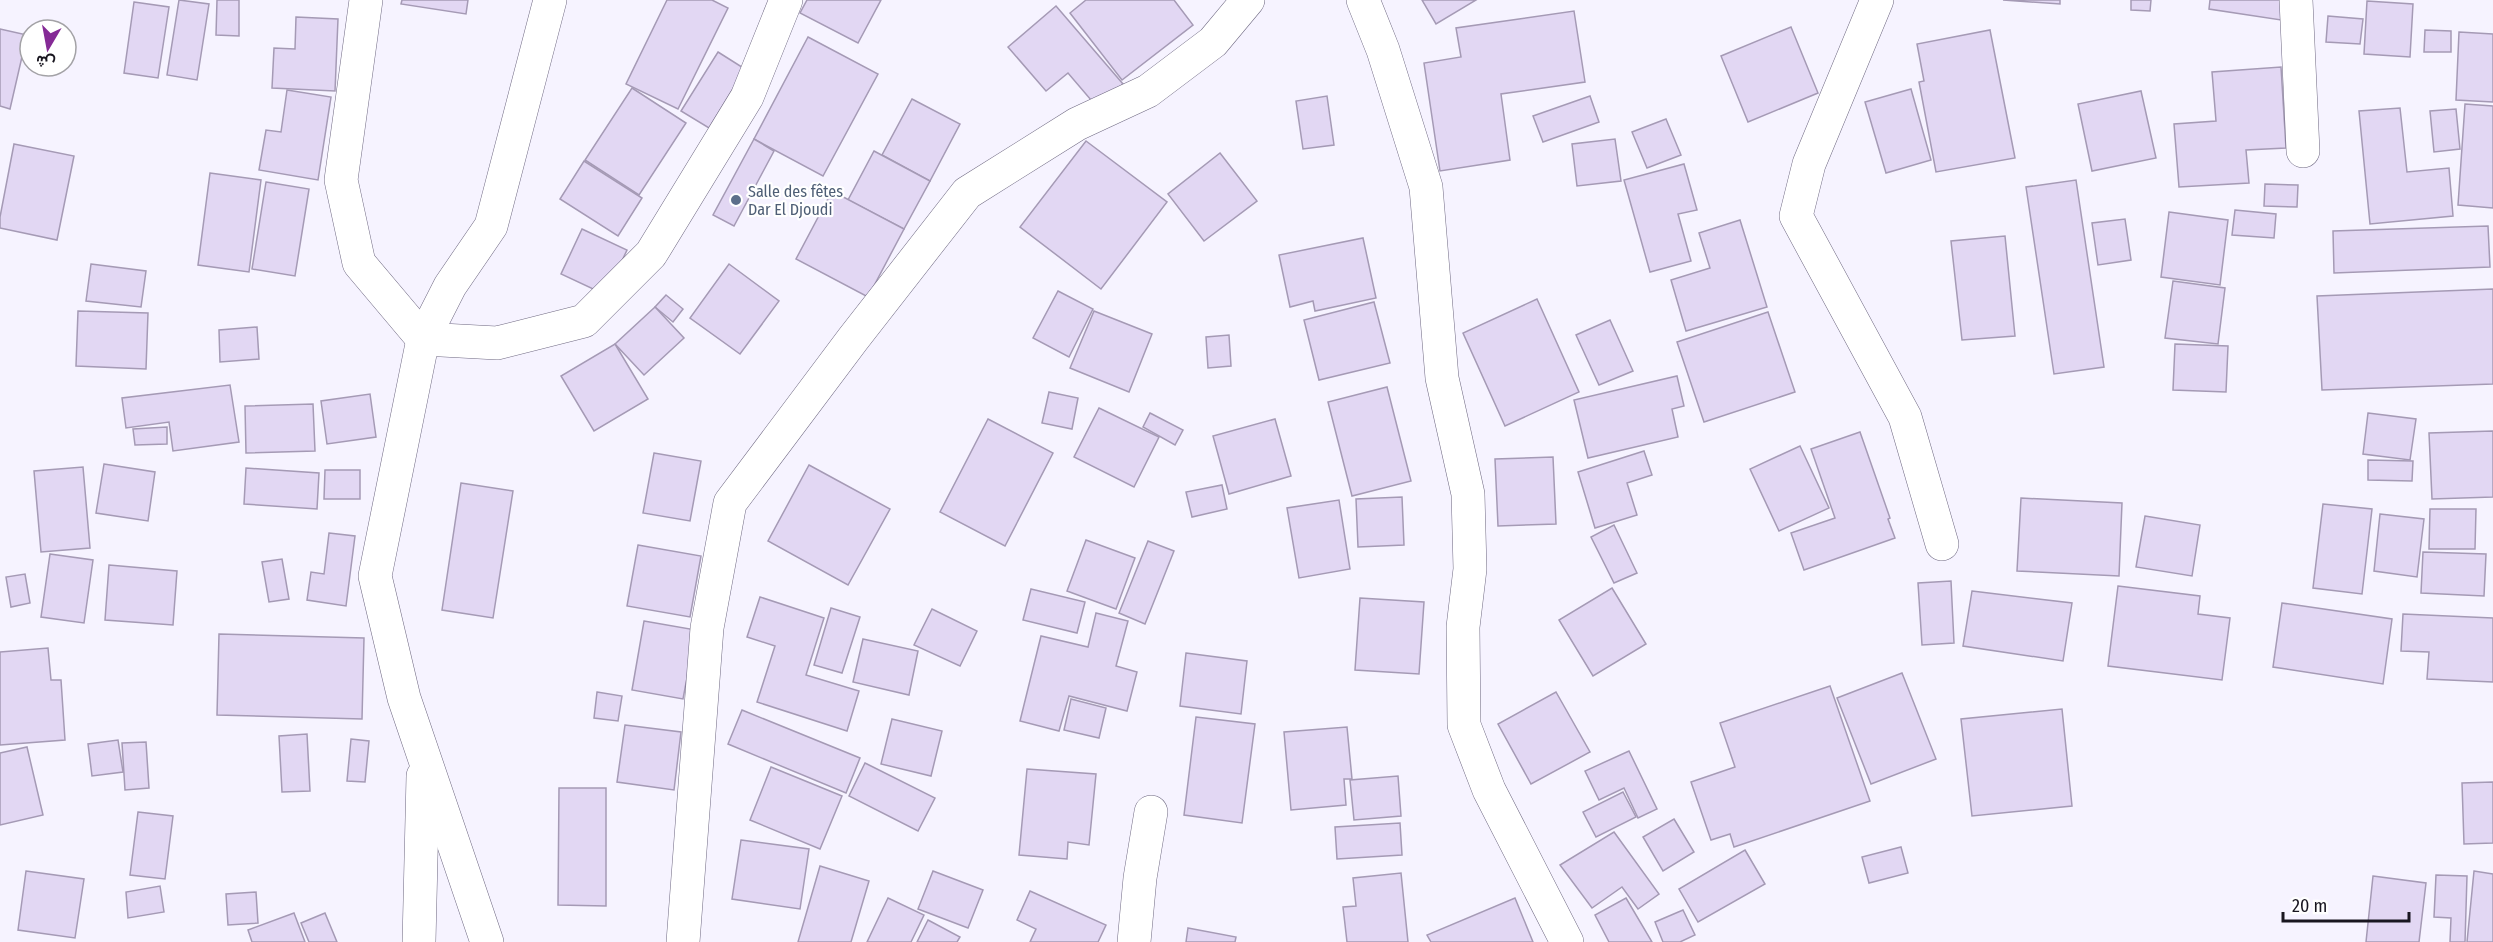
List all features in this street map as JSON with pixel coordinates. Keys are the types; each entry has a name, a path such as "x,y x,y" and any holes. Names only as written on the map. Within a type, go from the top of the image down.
{"street":[{"path":"366,0 341,180 359,262 423,339 497,343 584,321 651,254 747,97 786,0"},
{"path":"487,942 404,698 375,576 423,339 450,286 491,226 550,0"},
{"path":"683,942 707,628 730,503 853,339 968,193 1077,124 1149,91 1213,42 1248,0"},
{"path":"1363,0 1383,50 1426,187 1442,378 1468,494 1470,569 1463,627 1464,725 1489,790 1567,942"},
{"path":"1877,0 1809,164 1796,216 1905,417 1942,544"},
{"path":"2296,0 2304,151"},
{"path":"419,942 423,753"},
{"path":"1134,942 1140,878 1151,812"}],"building":[{"path":"179,0 209,4 197,80 167,75"},
{"path":"217,0 239,0 239,36 216,35"},
{"path":"402,0 468,0 466,14 401,4"},
{"path":"667,0 712,0 728,8 678,109 626,84"},
{"path":"807,0 881,0 858,43 800,13"},
{"path":"1086,0 1174,0 1193,25 1122,80 1070,13"},
{"path":"1422,0 1476,0 1436,24"},
{"path":"2003,0 2060,0 2060,4"},
{"path":"2131,0 2151,0 2150,11 2131,10"},
{"path":"2210,0 2284,0 2281,20 2209,9"},
{"path":"2367,1 2413,4 2410,57 2364,54"},
{"path":"134,2 169,7 158,78 124,73"},
{"path":"1056,6 1123,84 1097,107 1068,73 1046,91 1008,47"},
{"path":"1574,11 1585,82 1501,94 1510,160 1440,171 1424,63 1461,57 1456,28"},
{"path":"2328,16 2363,19 2360,44 2326,42"},
{"path":"296,17 338,19 335,91 272,88 274,48 295,49"},
{"path":"1791,27 1818,93 1748,122 1721,56"},
{"path":"0,29 18,33 18,74 10,109 0,106"},
{"path":"1990,30 2015,158 1936,172 1919,82 1924,81 1917,44"},
{"path":"2425,30 2451,31 2451,52 2424,52"},
{"path":"2459,32 2493,34 2493,102 2456,100"},
{"path":"808,37 878,74 823,176 754,139"},
{"path":"718,52 745,69 709,128 681,111"},
{"path":"2281,67 2286,148 2246,150 2249,183 2179,187 2174,124 2216,121 2212,72"},
{"path":"632,88 686,123 639,195 585,160"},
{"path":"1911,89 1931,160 1886,173 1865,102"},
{"path":"287,90 331,97 318,180 259,170 266,130 281,132"},
{"path":"2141,91 2156,158 2092,171 2078,104"},
{"path":"1327,96 1334,145 1303,149 1296,101"},
{"path":"1590,96 1599,122 1543,142 1533,116"},
{"path":"912,99 960,124 930,181 882,155"},
{"path":"2465,104 2493,106 2493,208 2458,205"},
{"path":"2400,108 2407,172 2449,168 2453,216 2370,224 2359,111"},
{"path":"2456,109 2460,149 2434,152 2430,111"},
{"path":"1666,119 1681,155 1647,168 1632,132"},
{"path":"754,139 774,151 734,226 713,215"},
{"path":"1615,139 1621,181 1577,186 1572,144"},
{"path":"1086,141 1167,202 1101,289 1020,227"},
{"path":"14,144 74,156 57,240 0,228 0,217"},
{"path":"874,151 930,181 904,229 848,200"},
{"path":"1220,153 1257,201 1204,241 1168,194"},
{"path":"584,161 642,198 618,236 560,199"},
{"path":"1684,164 1697,210 1678,214 1691,261 1650,272 1624,180"},
{"path":"210,173 261,180 249,272 198,265"},
{"path":"2076,180 2104,367 2054,374 2026,187"},
{"path":"266,182 309,189 295,276 252,269"},
{"path":"2265,184 2298,185 2297,207 2264,206"},
{"path":"832,191 904,229 868,297 796,259"},
{"path":"2235,210 2276,214 2274,238 2232,235"},
{"path":"2169,212 2228,220 2220,285 2161,277"},
{"path":"2125,219 2131,260 2098,265 2092,223"},
{"path":"1740,220 1767,307 1686,331 1671,280 1710,268 1699,233"},
{"path":"2488,226 2490,267 2334,273 2333,231"},
{"path":"582,229 627,250 606,295 561,274"},
{"path":"2005,236 2015,336 1962,340 1951,241"},
{"path":"1363,238 1376,298 1315,311 1313,301 1290,307 1279,255"},
{"path":"91,264 146,271 141,307 86,301"},
{"path":"729,264 779,301 740,354 690,318"},
{"path":"2173,281 2225,288 2218,344 2165,338"},
{"path":"2493,289 2493,384 2322,390 2317,296"},
{"path":"1058,291 1093,309 1069,357 1033,338"},
{"path":"666,295 683,309 673,322 655,307"},
{"path":"1537,299 1579,392 1505,426 1463,333"},
{"path":"1374,302 1390,363 1319,380 1304,320"},
{"path":"655,307 684,338 644,375 615,344"},
{"path":"78,311 148,313 146,369 76,366"},
{"path":"1094,311 1152,334 1129,392 1070,368"},
{"path":"1768,312 1795,392 1704,422 1677,342"},
{"path":"1610,320 1633,371 1599,385 1576,335"},
{"path":"257,327 259,359 220,362 219,330"},
{"path":"1229,335 1231,366 1208,368 1206,337"},
{"path":"615,344 648,399 594,431 561,376"},
{"path":"2175,344 2228,346 2226,392 2173,390"},
{"path":"1677,376 1684,406 1672,409 1678,437 1588,458 1574,400"},
{"path":"230,385 239,442 173,451 169,422 126,428 122,398"},
{"path":"1387,387 1411,481 1352,496 1328,402"},
{"path":"1049,392 1078,398 1072,429 1042,423"},
{"path":"370,394 376,437 327,444 321,401"},
{"path":"313,404 315,451 246,453 245,406"},
{"path":"1099,408 1159,437 1134,487 1074,457"},
{"path":"1150,413 1183,430 1175,445 1143,427"},
{"path":"2368,413 2416,419 2410,460 2363,454"},
{"path":"988,419 1053,453 1005,546 940,512"},
{"path":"1275,419 1291,476 1229,494 1213,436"},
{"path":"167,427 167,444 135,445 133,429"},
{"path":"2493,431 2493,497 2432,499 2429,433"},
{"path":"1860,432 1895,538 1804,570 1791,533 1835,518 1811,449"},
{"path":"1800,446 1829,508 1779,531 1750,469"},
{"path":"1644,451 1652,475 1627,483 1637,515 1595,528 1578,472"},
{"path":"654,453 701,461 690,521 643,513"},
{"path":"1553,457 1556,524 1498,526 1495,459"},
{"path":"2368,460 2413,461 2412,481 2368,480"},
{"path":"104,464 155,472 148,521 96,513"},
{"path":"809,465 890,509 848,585 768,541"},
{"path":"83,467 90,548 41,552 34,471"},
{"path":"246,468 319,473 317,509 244,504"},
{"path":"325,470 360,470 360,499 324,499"},
{"path":"461,483 513,491 493,618 442,610"},
{"path":"1222,485 1227,509 1192,517 1186,492"},
{"path":"1402,497 1404,545 1358,547 1356,499"},
{"path":"2021,498 2122,503 2119,576 2017,571"},
{"path":"1339,500 1350,569 1299,578 1287,508"},
{"path":"2323,504 2372,509 2362,594 2313,588"},
{"path":"2430,509 2476,509 2475,549 2429,549"},
{"path":"2380,514 2424,519 2417,577 2374,571"},
{"path":"2145,516 2200,525 2192,576 2136,567"},
{"path":"1614,525 1637,573 1614,583 1591,537"},
{"path":"329,533 355,536 346,606 307,600 311,572 324,574"},
{"path":"1086,540 1135,558 1116,609 1067,591"},
{"path":"1148,541 1174,551 1145,624 1119,613"},
{"path":"638,545 701,556 690,617 627,606"},
{"path":"2423,552 2486,554 2484,596 2421,593"},
{"path":"50,554 93,560 84,623 41,617"},
{"path":"282,559 289,599 269,602 262,562"},
{"path":"109,565 177,571 173,625 105,620"},
{"path":"25,574 30,603 11,607 6,577"},
{"path":"1951,581 1954,643 1922,645 1918,583"},
{"path":"2118,586 2200,596 2198,614 2230,618 2222,680 2108,666"},
{"path":"1612,588 1646,644 1593,676 1559,620"},
{"path":"1031,589 1085,602 1077,633 1023,620"},
{"path":"1972,591 2072,603 2063,661 1963,646"},
{"path":"760,597 824,618 806,675 859,691 847,731 757,702 775,646 747,637"},
{"path":"1360,598 1424,602 1419,674 1355,670"},
{"path":"2282,603 2392,619 2383,684 2273,667"},
{"path":"831,608 860,617 842,673 814,665"},
{"path":"932,609 977,631 960,666 914,645"},
{"path":"1096,613 1128,621 1116,666 1137,672 1127,711 1069,696 1059,731 1020,721 1041,636 1088,647"},
{"path":"2403,614 2493,618 2493,682 2427,679 2429,652 2401,651"},
{"path":"644,621 696,630 683,699 632,690"},
{"path":"219,634 364,638 362,719 217,715"},
{"path":"863,639 918,651 909,695 853,682"},
{"path":"48,648 51,680 61,680 65,740 0,745 0,652"},
{"path":"1186,653 1247,661 1241,714 1180,706"},
{"path":"1902,673 1936,759 1871,784 1837,698"},
{"path":"1830,686 1870,801 1734,847 1730,834 1711,840 1691,782 1735,767 1720,723"},
{"path":"597,692 622,696 618,721 594,718"},
{"path":"1556,692 1590,752 1531,784 1498,724"},
{"path":"1071,699 1106,708 1099,738 1064,730"},
{"path":"2062,709 2072,806 1972,816 1961,719"},
{"path":"742,710 860,758 846,793 728,744"},
{"path":"1196,717 1255,724 1242,823 1184,815"},
{"path":"892,719 942,731 931,776 881,764"},
{"path":"625,725 681,732 674,790 617,782"},
{"path":"1347,727 1352,779 1344,779 1346,805 1291,810 1284,732"},
{"path":"307,734 310,791 282,792 279,736"},
{"path":"351,739 369,741 365,782 347,781"},
{"path":"118,740 123,772 92,776 88,744"},
{"path":"146,742 149,788 125,790 122,743"},
{"path":"27,747 43,815 0,825 0,753"},
{"path":"1629,751 1657,809 1638,818 1624,788 1599,800 1585,771"},
{"path":"865,763 935,798 918,831 849,796"},
{"path":"771,767 842,796 820,849 750,820"},
{"path":"1027,769 1096,774 1089,845 1068,842 1067,859 1019,855"},
{"path":"1398,776 1401,816 1354,820 1350,780"},
{"path":"2493,782 2493,843 2464,844 2462,783"},
{"path":"559,788 606,788 606,906 558,905"},
{"path":"1623,792 1636,817 1596,837 1583,812"},
{"path":"138,812 173,816 165,879 130,875"},
{"path":"1674,819 1694,852 1663,871 1643,837"},
{"path":"1400,823 1402,855 1337,859 1335,827"},
{"path":"1614,832 1659,894 1638,909 1622,887 1592,908 1560,865"},
{"path":"741,840 809,849 800,909 732,899"},
{"path":"1901,847 1908,873 1869,883 1862,857"},
{"path":"1745,850 1765,884 1698,922 1679,889"},
{"path":"820,866 869,881 851,942 798,942"},
{"path":"26,871 84,879 75,938 18,930"},
{"path":"933,871 983,890 968,928 918,909"},
{"path":"2474,871 2493,874 2493,942 2467,942"},
{"path":"1401,873 1408,942 1347,942 1343,907 1356,906 1353,878"},
{"path":"2436,875 2467,876 2465,942 2450,942 2451,918 2434,917"},
{"path":"2373,876 2426,883 2419,942 2366,942"},
{"path":"160,886 164,912 128,918 126,892"},
{"path":"1030,891 1106,925 1098,942 1030,942 1036,929 1017,920"},
{"path":"256,892 258,923 228,925 226,894"},
{"path":"888,898 924,915 911,942 867,942"},
{"path":"1515,898 1533,942 1431,942 1427,935"},
{"path":"1626,898 1652,942 1609,942 1595,915"},
{"path":"1683,910 1695,935 1680,942 1663,942 1655,922"},
{"path":"294,913 305,942 252,942 248,930"},
{"path":"325,913 337,942 309,942 301,923"},
{"path":"928,920 960,937 957,942 917,942"},
{"path":"1188,928 1236,937 1235,942 1186,942"}],"place":[{"name":"Salle des fêtes Dar El Djoudi","path":"736,200"}]}
